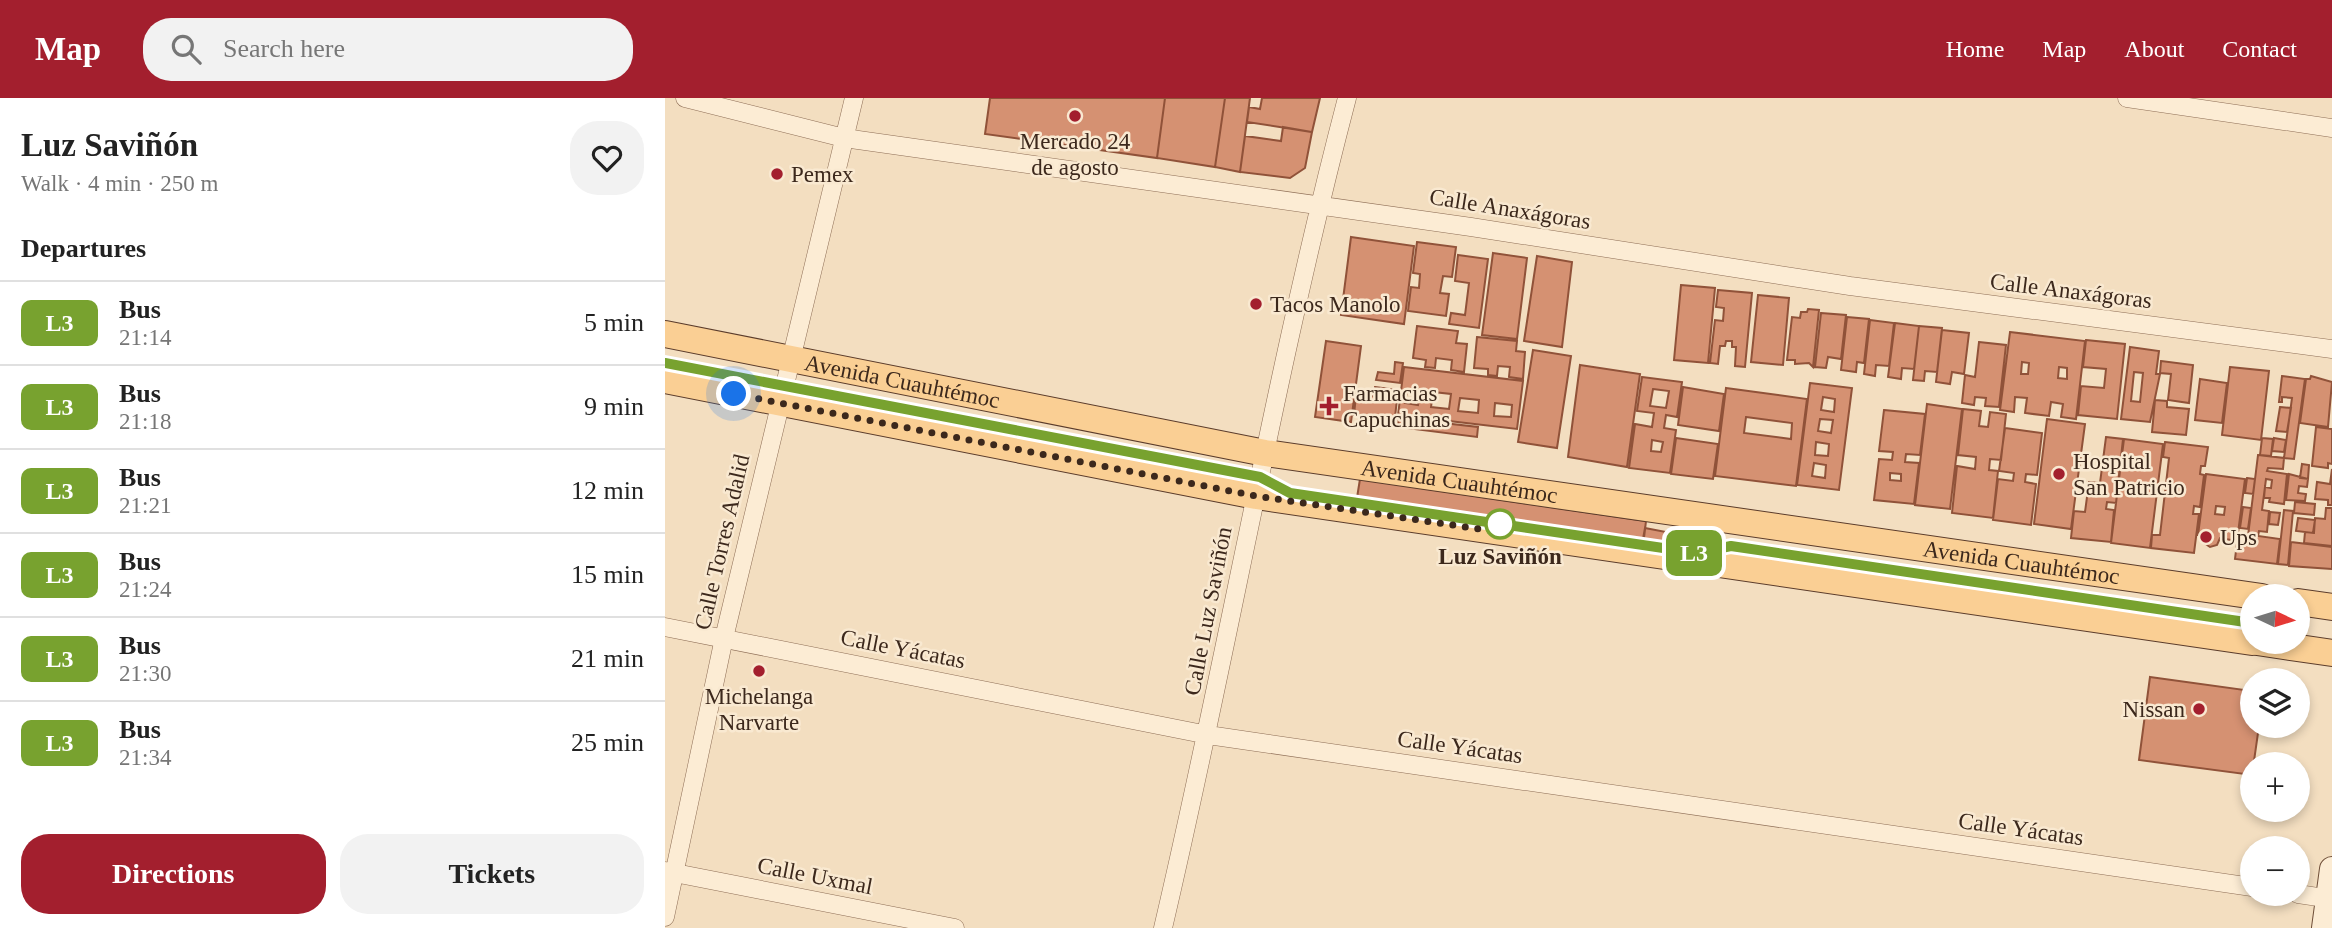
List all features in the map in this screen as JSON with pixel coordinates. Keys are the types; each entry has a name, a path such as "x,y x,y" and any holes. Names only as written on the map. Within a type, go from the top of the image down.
{"main road":[{"name":"Avenida Cuauhtémoc","path":"665,334 1265,453 2240,594"},
{"name":"Avenida Cuauhtémoc","path":"665,380 1256,496 2240,640"},
{"path":"2310,604 2332,607"},
{"name":"Avenida Cuauhtémoc","path":"2310,650 2332,653"}],"street":[{"name":"Calle Anaxágoras","path":"685,98 844,138 1319,205 1850,286 2332,349"},
{"name":"Calle Torres Adalid","path":"665,917 670,872 724,638 789,359 854,98"},
{"name":"Calle Luz Saviñón","path":"1163,928 1208,735 1319,205 1347,98"},
{"path":"2127,98 2332,128"},
{"name":"Calle Yácatas","path":"665,627 1208,735 2240,885"},
{"path":"2325,928 2332,869"},
{"name":"Calle Uxmal","path":"670,872 955,928"},
{"path":"2310,896 2330,898"}],"building":[{"name":"Mercado 24 de agosto","path":"990,98 1165,98 1157,158 985,134"},
{"path":"1165,98 1225,98 1215,167 1157,158"},
{"path":"1225,98 1250,98 1240,172 1215,167"},
{"path":"1262,98 1320,98 1312,132 1247,122 1249,107 1260,109"},
{"path":"1283,127 1312,132 1305,168 1290,178 1240,172 1245,136 1281,141"},
{"path":"1351,237 1414,246 1404,324 1341,315"},
{"path":"1417,242 1456,247 1452,277 1443,276 1440,293 1449,294 1446,316 1408,311 1411,287 1419,288 1420,274 1413,273"},
{"path":"1493,253 1527,258 1517,339 1482,335"},
{"path":"1458,255 1488,259 1479,328 1449,324 1451,313 1465,315 1469,283 1455,281"},
{"path":"1537,256 1572,262 1562,347 1524,341"},
{"path":"1681,285 1715,288 1708,363 1674,360"},
{"path":"1718,290 1752,293 1745,367 1735,366 1736,347 1732,347 1732,341 1726,341 1725,346 1720,346 1718,364 1710,363 1715,320 1723,321 1724,308 1716,307"},
{"path":"1758,295 1789,298 1783,365 1751,362"},
{"path":"1808,309 1819,310 1813,367 1809,363 1795,364 1795,360 1787,360 1792,317 1800,318 1801,312 1807,312"},
{"path":"1821,313 1846,315 1841,359 1828,357 1826,368 1815,367"},
{"path":"1847,317 1869,319 1864,363 1857,362 1856,372 1841,370"},
{"path":"1870,320 1894,323 1889,366 1876,365 1875,376 1864,374"},
{"path":"1895,323 1919,326 1914,369 1902,368 1901,379 1888,377"},
{"path":"1417,326 1458,331 1456,343 1467,344 1464,372 1451,370 1452,360 1436,358 1435,368 1425,367 1426,360 1413,358"},
{"path":"1919,326 1942,328 1937,372 1925,371 1924,381 1913,380"},
{"path":"1942,330 1969,333 1964,374 1952,372 1950,384 1936,382"},
{"path":"2010,332 2085,341 2076,419 2061,417 2063,404 2051,402 2049,416 2025,413 2027,398 2015,397 2014,412 2000,410","holes":["2022,362 2029,363 2028,374 2021,374","2059,367 2067,368 2067,379 2058,378"]},
{"path":"1477,337 1517,341 1516,351 1525,352 1523,379 1509,377 1510,367 1498,366 1497,376 1488,375 1488,369 1474,368"},
{"path":"2086,340 2125,344 2117,419 2078,415 2081,386 2104,388 2106,369 2083,367"},
{"path":"1326,341 1361,346 1351,422 1315,417"},
{"path":"1979,342 2006,345 1999,407 1985,406 1986,398 1975,397 1974,405 1962,403 1965,375 1975,377"},
{"path":"2130,347 2159,351 2156,374 2160,374 2150,422 2121,419","holes":["2134,372 2143,373 2140,402 2131,401"]},
{"path":"1533,350 1571,356 1557,448 1518,442"},
{"path":"2161,361 2193,365 2189,403 2168,400 2171,374 2160,373"},
{"path":"1395,362 1403,363 1400,383 1376,380 1378,372 1394,374"},
{"path":"1580,365 1640,374 1627,467 1568,457"},
{"path":"1404,367 1523,381 1517,429 1398,415","holes":["1407,391 1420,392 1418,405 1405,403","1433,392 1451,394 1449,409 1431,407","1460,398 1479,400 1478,413 1458,411","1495,403 1512,405 1511,417 1494,416"]},
{"path":"2230,367 2269,371 2261,440 2222,435"},
{"path":"2282,376 2305,379 2294,459 2284,458 2292,398 2282,397 2282,402 2279,402"},
{"path":"2311,376 2332,382 2328,427 2300,423 2306,379"},
{"path":"1642,377 1682,382 1677,417 1666,415 1664,428 1676,430 1670,473 1629,468 1635,424 1652,427 1654,413 1637,411","holes":["1653,389 1669,391 1666,408 1650,406","1652,440 1663,442 1661,452 1651,451"]},
{"path":"2200,379 2227,383 2222,423 2195,420"},
{"path":"1810,383 1852,388 1839,490 1797,485","holes":["1823,397 1835,399 1834,412 1821,410","1820,419 1833,420 1831,433 1818,431","1816,442 1829,444 1828,456 1815,455","1814,463 1826,465 1825,478 1812,476"]},
{"path":"1375,387 1398,390 1394,426 1359,423 1360,415 1354,415 1356,395 1374,396"},
{"path":"1683,387 1724,394 1719,431 1678,425"},
{"path":"1726,388 1807,399 1796,486 1715,476","holes":["1746,417 1792,423 1791,439 1744,433"]},
{"path":"2155,400 2167,401 2167,407 2189,409 2186,435 2152,432"},
{"path":"1927,404 1962,409 1950,509 1915,505"},
{"path":"2280,407 2291,408 2287,432 2276,431"},
{"path":"1963,409 1981,411 1979,426 1988,427 1990,412 2006,414 2001,460 1990,459 1989,470 1998,471 1993,518 1952,513 1957,466 1975,469 1976,457 1958,455"},
{"path":"1884,410 1925,414 1920,455 1906,454 1905,462 1919,463 1914,504 1874,500 1879,459 1892,460 1893,452 1879,451","holes":["1890,473 1901,474 1901,481 1890,480"]},
{"path":"1399,418 1478,427 1477,437 1398,427"},
{"name":"Hospital San Patricio","path":"2047,419 2085,424 2071,529 2034,524"},
{"path":"2316,427 2332,429 2332,464 2328,463 2328,468 2312,466"},
{"path":"2005,428 2042,433 2037,475 2026,474 2025,482 2036,484 2031,525 1993,520 1998,479 2013,481 2014,473 1999,471"},
{"path":"2106,437 2123,439 2116,503 2107,502 2106,509 2114,510 2111,542 2071,538 2074,511 2085,512 2089,482 2100,483"},
{"path":"1676,438 1718,444 1713,479 1671,474"},
{"path":"2262,438 2273,439 2271,456 2260,455"},
{"path":"2274,438 2286,440 2284,452 2272,451"},
{"path":"2124,439 2163,444 2150,548 2111,543"},
{"path":"2165,442 2208,447 2205,466 2201,466 2200,474 2204,475 2200,507 2194,506 2193,514 2199,514 2194,553 2151,548 2152,535 2160,535 2169,458 2163,457"},
{"path":"2258,455 2284,458 2283,469 2268,468 2267,471 2287,474 2284,504 2269,502 2270,498 2264,498 2265,487 2271,488 2272,480 2266,479 2262,510 2269,511 2267,532 2259,531 2258,536 2280,539 2277,564 2235,559 2237,543 2247,544"},
{"path":"2302,464 2309,465 2308,479 2300,478"},
{"path":"2332,469 2332,505 2328,505 2328,500 2315,499 2317,482 2330,484"},
{"path":"2206,474 2245,479 2237,541 2220,538 2217,545 2210,547 2204,543 2203,536 2198,535","holes":["2216,506 2225,507 2224,515 2215,514"]},
{"path":"2289,474 2308,479 2307,487 2299,486 2298,493 2306,494 2305,501 2286,500"},
{"path":"2247,478 2255,479 2253,494 2245,493"},
{"path":"1360,479 1646,521 1643,546 1356,504"},
{"path":"2295,502 2315,504 2314,515 2294,513"},
{"path":"2243,507 2251,508 2248,529 2240,528"},
{"path":"2326,508 2332,508 2332,546 2304,543 2305,532 2314,533 2315,518 2325,519"},
{"path":"2284,510 2293,511 2288,565 2278,564"},
{"path":"2270,512 2280,513 2278,525 2269,524"},
{"path":"2298,518 2315,520 2313,533 2296,531"},
{"path":"1645,528 1666,532 1665,542 1643,539"},
{"path":"2291,542 2332,547 2332,569 2289,566"},
{"name":"Nissan","path":"2150,677 2240,689 2240,738 2257,738 2255,752 2240,752 2240,773 2139,760"}],"bus line":[{"name":"L3","path":"665,363 1260,477 1290,493 1697,553 1731,546 2240,621"}],"place":[{"name":"Mercado 24 de agosto","path":"1075,116"},
{"name":"Pemex","path":"777,174"},
{"name":"Tacos Manolo","path":"1256,304"},
{"name":"Farmacias Capuchinas","path":"1329,406"},
{"name":"Hospital San Patricio","path":"2059,474"},
{"name":"Luz Saviñón","path":"1500,524"},
{"name":"Ups","path":"2206,537"},
{"name":"Michelanga Narvarte","path":"759,671"},
{"name":"Nissan","path":"2199,709"}],"route":[{"path":"734,394 1256,496 1493,531 1500,524"}]}
